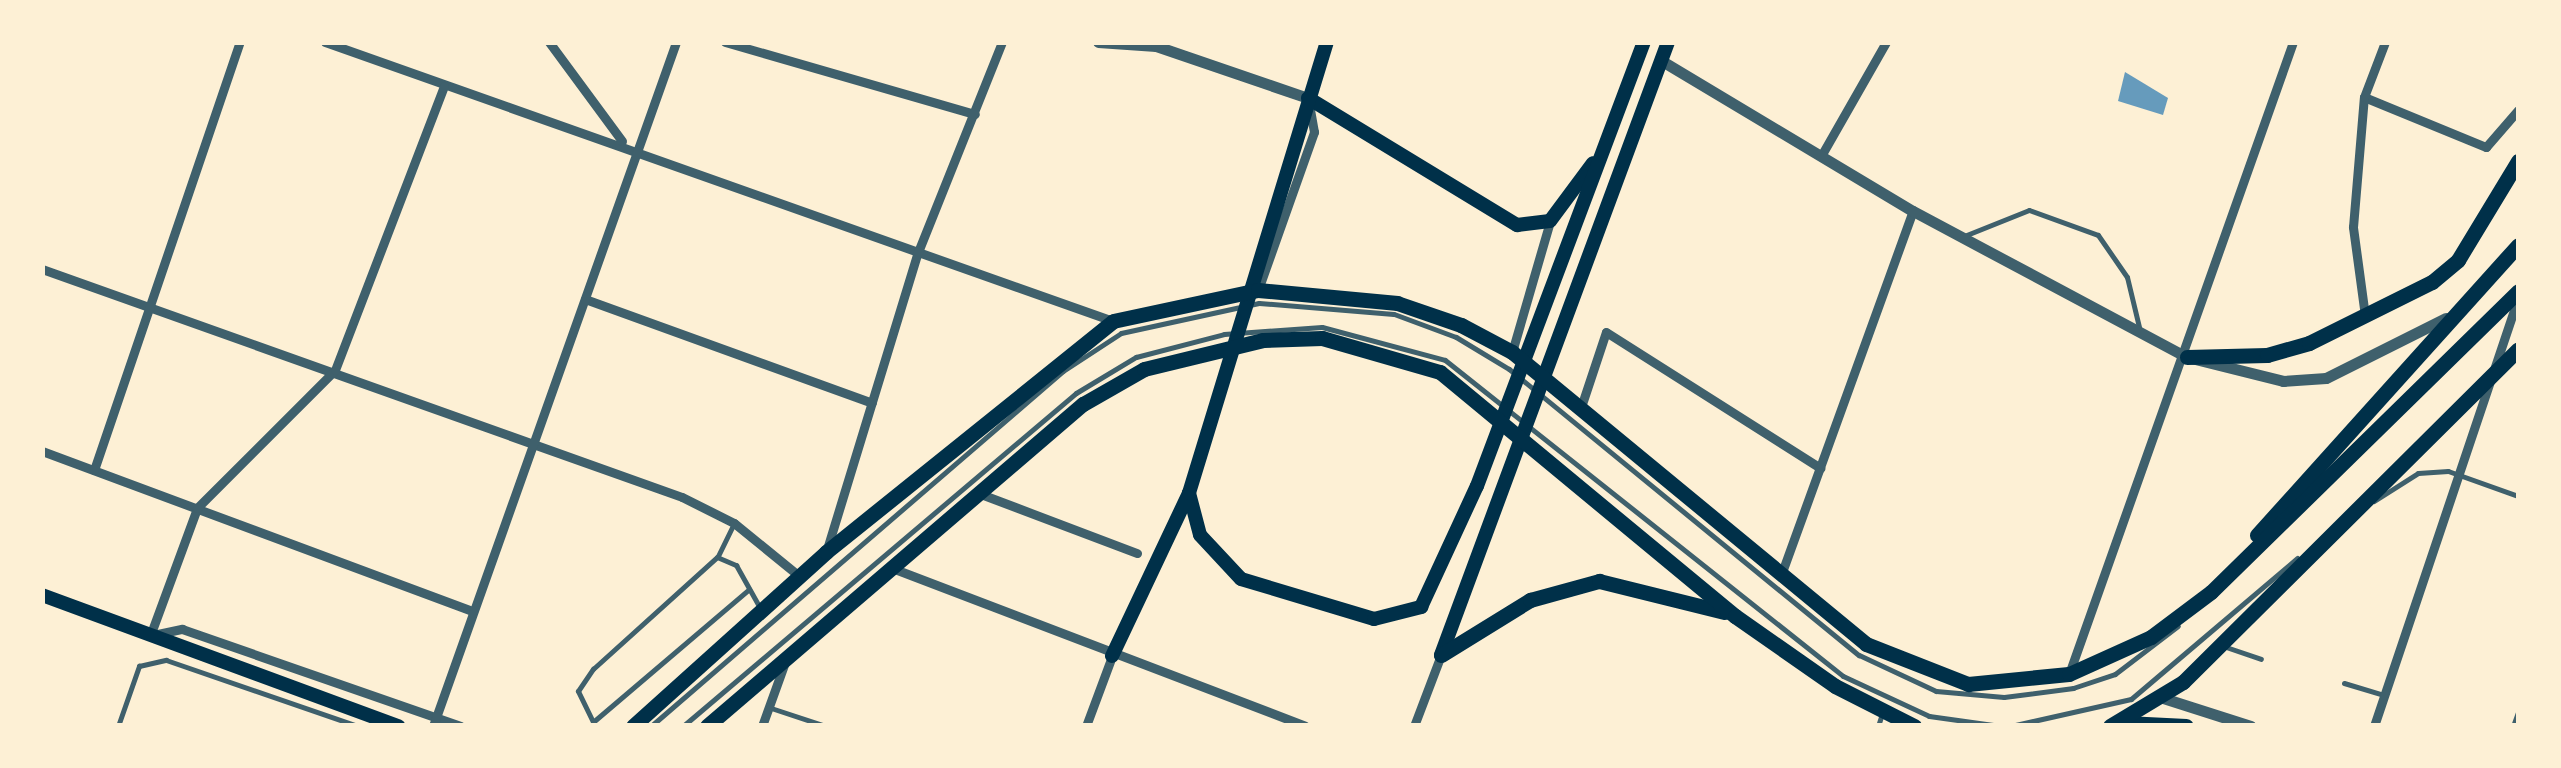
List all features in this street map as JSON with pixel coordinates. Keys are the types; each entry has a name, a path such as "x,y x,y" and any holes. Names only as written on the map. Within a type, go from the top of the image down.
{"main road":[{"path":"1112,656 1189,493 1212,428 1326,42"},
{"path":"1441,655 1668,42"},
{"path":"1189,493 1200,536 1242,580 1374,619 1422,607 1438,584 1477,486 1611,132 1638,45 1662,61"},
{"path":"1308,98 1492,216 1550,221 1611,132"},
{"path":"2187,357 2267,356 2365,316 2458,260 2518,161"},
{"path":"2211,592 2313,466 2518,245"},
{"path":"633,726 826,552 1113,321 1258,290 1396,302 1512,352 1866,644 1940,678 1985,684 2069,674 2151,637 2211,592 2518,294"},
{"path":"706,726 970,491 1144,369 1263,340 1322,338 1440,372 1736,616 1880,720 1914,726"},
{"path":"2111,726 2163,698 2220,645 2364,496 2518,349"},
{"path":"1441,655 1530,600 1599,581 1736,616"},
{"path":"42,595 270,687 399,726"},
{"path":"2111,726 2186,726"}],"street":[{"path":"94,470 240,42"},
{"path":"325,42 444,86 623,144 1113,321"},
{"path":"550,42 623,144"},
{"path":"434,721 676,42"},
{"path":"725,42 975,114"},
{"path":"826,552 918,252 1002,42"},
{"path":"1098,42 1156,46 1308,98 1314,132 1258,290"},
{"path":"1822,156 1886,42"},
{"path":"2069,674 2187,357 2294,42"},
{"path":"2365,316 2352,227 2364,97 2384,42"},
{"path":"1662,61 1913,211 2187,357 2283,381 2364,367 2448,317"},
{"path":"150,636 197,508 335,370 444,86"},
{"path":"2364,97 2486,147 2518,110"},
{"path":"1780,576 1913,211"},
{"path":"1512,352 1547,256 1550,221"},
{"path":"42,268 335,370 734,523 798,576"},
{"path":"2374,726 2518,294"},
{"path":"586,299 872,403"},
{"path":"1580,410 1606,332 1820,468"},
{"path":"42,451 472,610"},
{"path":"970,491 1137,553"},
{"path":"886,566 1112,656 1305,726"},
{"path":"150,636 182,629 434,721 461,726"},
{"path":"1414,726 1441,655"},
{"path":"762,726 787,656"},
{"path":"1086,726 1112,656"},
{"path":"2163,698 2251,726"}],"lane":[{"path":"1961,237 2029,210 2098,235 2127,276 2140,334"},
{"path":"651,726 1062,371 1120,333 1259,303 1394,314 1456,337 1509,369 1858,655 1936,691 2043,695 2115,674 2211,592"},
{"path":"683,726 1076,393 1136,357 1206,338 1322,327 1445,360 1842,676 1929,716 2000,726"},
{"path":"2011,726 2130,699 2336,526 2418,473 2448,471 2518,496"},
{"path":"734,523 717,557 593,669 578,691 594,724 749,589"},
{"path":"717,557 736,565 762,610"},
{"path":"2220,645 2260,659"},
{"path":"118,726 139,666 166,660 270,687 358,726"},
{"path":"2344,683 2384,695"},
{"path":"768,707 825,726"},
{"path":"2513,726 2518,712"}],"water":[{"path":"2125,72 2168,98 2163,115 2118,101"}]}
